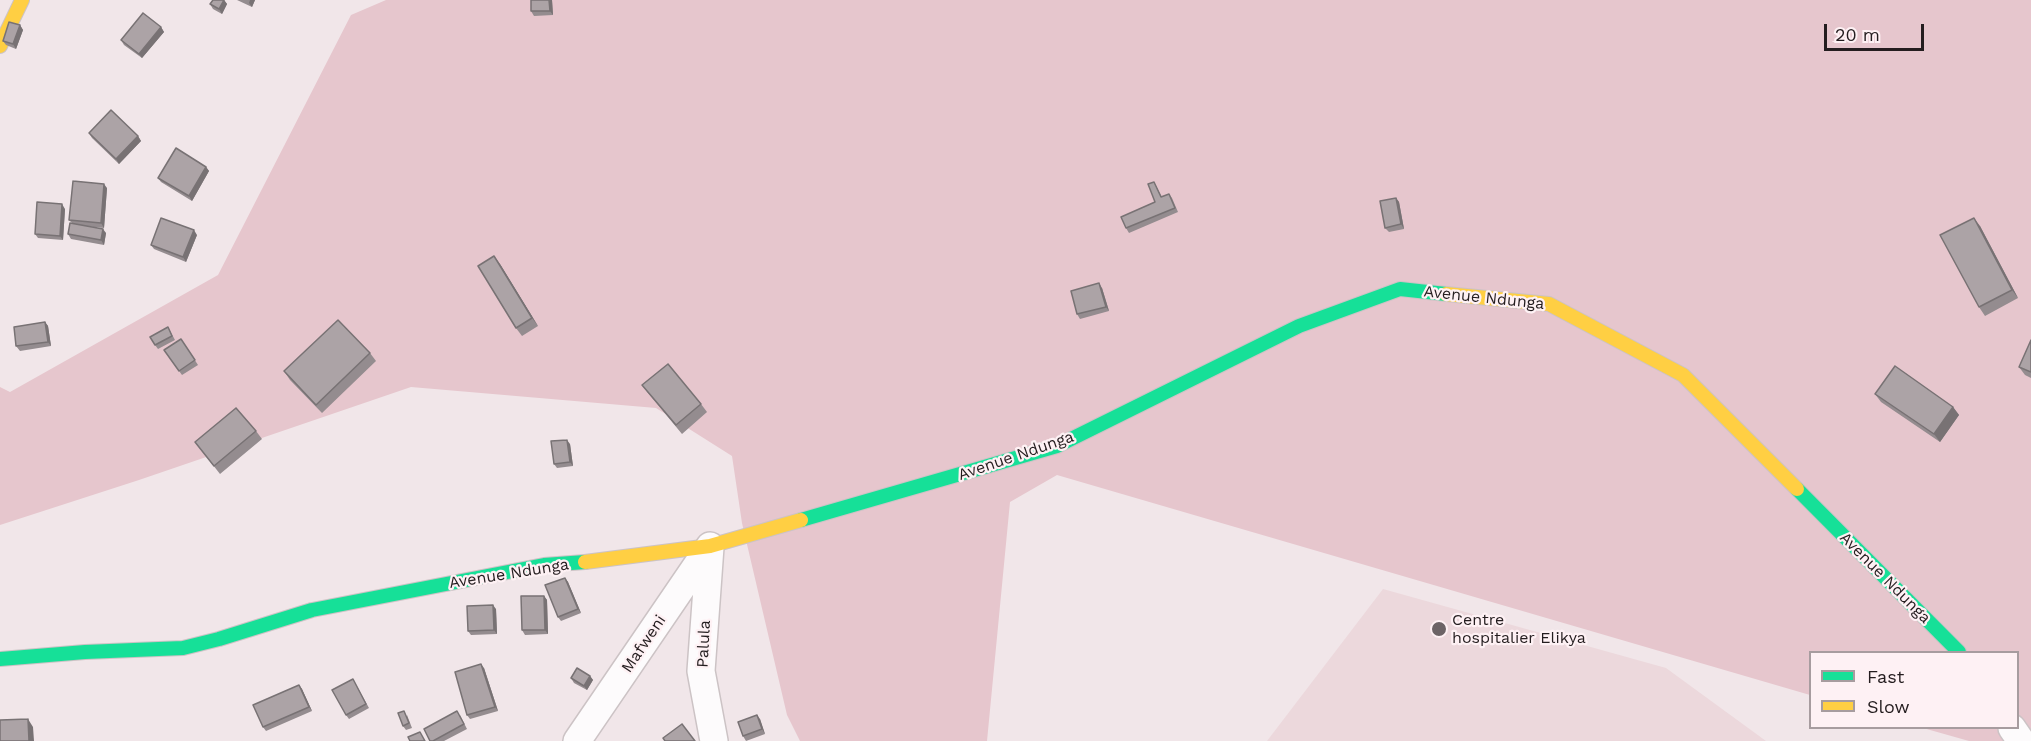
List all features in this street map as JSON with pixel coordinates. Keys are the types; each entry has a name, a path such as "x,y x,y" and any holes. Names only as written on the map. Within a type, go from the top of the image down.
{"street":[{"path":"0,46 22,0"},
{"name":"Avenue Ndunga","path":"0,659 85,652 183,648 312,610 544,565 710,546 1057,446 1299,326 1400,289 1549,304 1683,375 1958,651"},
{"name":"Mafweni","path":"577,741 710,546"},
{"name":"Palula","path":"710,546 701,671 714,741"}],"shaded area":[{"path":"386,0 2031,0 2031,741 1969,741 1927,729 2019,729 2019,651 1809,651 1809,695 1057,475 1010,502 987,741 800,741 787,715 742,523 732,456 656,408 411,387 0,525 0,387 10,392 218,275 351,15"},
{"name":"Centre hospitalier Elikya","path":"1383,589 1666,668 1766,741 1267,741"}],"building":[{"path":"213,0 224,0 219,9 210,4"},
{"path":"531,0 549,0 550,11 531,11"},
{"path":"143,13 161,27 139,54 121,40"},
{"path":"9,22 20,25 13,44 3,41"},
{"path":"111,110 138,136 116,159 89,133"},
{"path":"176,148 206,167 189,196 158,178"},
{"path":"73,181 104,184 101,223 69,220"},
{"path":"1154,182 1161,197 1169,194 1175,208 1126,228 1121,217 1155,202 1148,184"},
{"path":"1396,198 1401,224 1385,228 1380,201"},
{"path":"37,202 62,204 60,236 35,234"},
{"path":"161,218 194,230 183,257 151,245"},
{"path":"1974,218 2012,290 1979,307 1940,235"},
{"path":"70,223 103,229 101,240 68,234"},
{"path":"494,256 532,318 516,328 478,266"},
{"path":"1099,283 1106,307 1077,314 1071,291"},
{"path":"338,320 370,353 316,405 284,371"},
{"path":"45,322 48,342 16,346 14,327"},
{"path":"168,327 172,336 155,345 150,337"},
{"path":"181,339 195,360 179,371 164,350"},
{"path":"2031,340 2031,372 2019,367"},
{"path":"668,364 701,404 676,425 642,385"},
{"path":"1895,366 1953,407 1934,434 1875,394"},
{"path":"236,408 256,431 214,466 195,442"},
{"path":"567,440 570,462 554,464 551,441"},
{"path":"565,578 578,609 558,617 545,585"},
{"path":"521,596 544,596 545,630 522,630"},
{"path":"493,605 494,630 468,631 467,606"},
{"path":"481,664 495,707 467,715 455,672"},
{"path":"577,668 590,676 584,686 571,678"},
{"path":"353,679 366,704 346,715 332,690"},
{"path":"299,685 309,707 263,727 253,705"},
{"path":"404,711 409,723 403,726 398,713"},
{"path":"457,711 464,724 430,741 424,729"},
{"path":"757,715 762,729 743,736 738,722"},
{"path":"28,719 29,741 0,741 0,720"},
{"path":"682,724 695,741 665,741 663,738"},
{"path":"420,732 425,741 410,741 408,737"}],"traffic: fast":[{"path":"801,520 1057,446 1299,326 1400,289 1446,294"},
{"path":"1797,489 1958,651"},
{"path":"0,659 85,652 183,648 312,610 544,565 585,562"}],"traffic: slow":[{"path":"0,46 22,0"},
{"path":"1446,294 1549,304 1683,375 1797,489"},
{"path":"585,562 710,546 801,520"}],"place":[{"name":"Centre hospitalier Elikya","path":"1439,629"}]}
